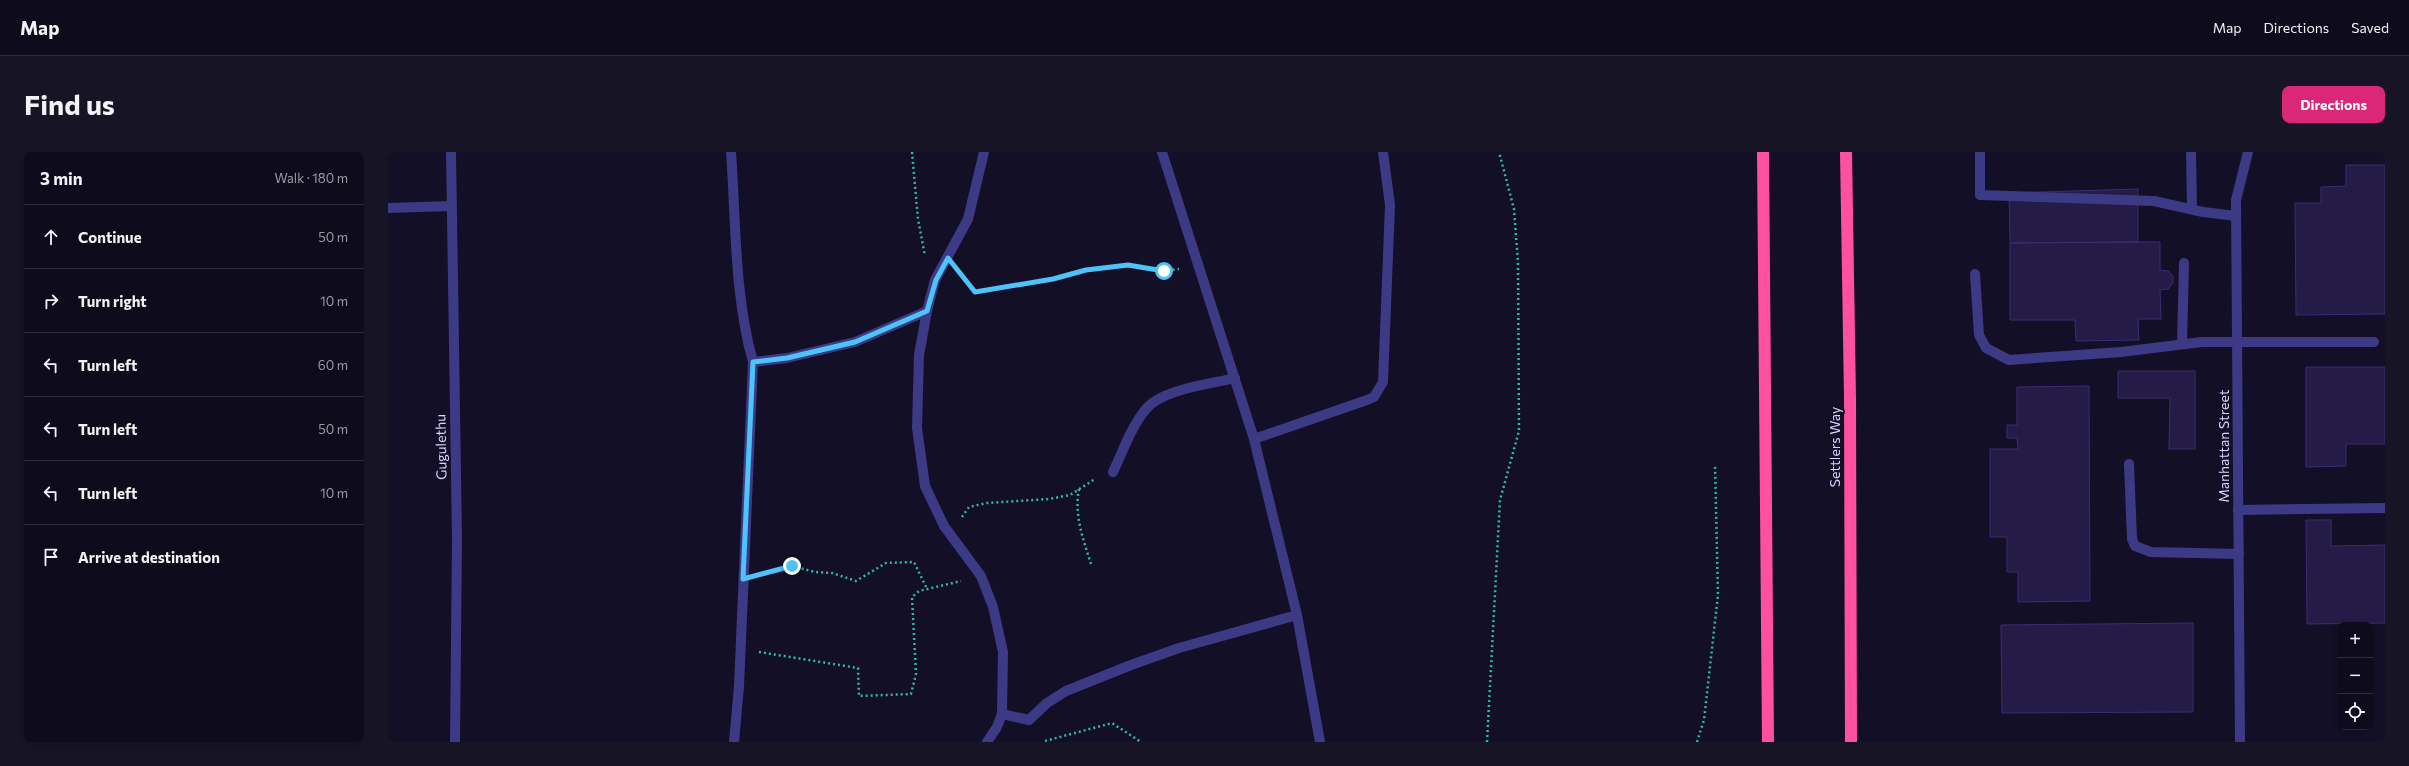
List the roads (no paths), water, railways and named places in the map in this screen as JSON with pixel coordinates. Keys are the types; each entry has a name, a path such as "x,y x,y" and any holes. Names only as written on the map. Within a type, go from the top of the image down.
{"highway":[{"path":"1763,152 1768,742"},
{"name":"Settlers Way","path":"1846,152 1850,398 1851,742"},
{"path":"1850,398 1853,152"}],"street":[{"name":"Gugulethu","path":"451,152 457,538 455,742"},
{"path":"731,152 739,279 746,338 753,362 740,648 734,742"},
{"path":"984,152 968,219 936,280 927,311 919,355 917,428 925,486 944,526 981,576 993,607 1003,652 1002,714 997,727 987,742"},
{"path":"1162,152 1200,266 1254,439 1297,615 1320,742"},
{"path":"1254,439 1367,400 1374,396 1384,382 1390,205 1383,152"},
{"path":"1980,152 1980,195 2154,201 2192,210 2236,216"},
{"path":"2191,152 2192,210"},
{"name":"Manhattan Street","path":"2240,742 2236,200 2248,152"},
{"path":"388,208 451,206"},
{"path":"2182,344 2184,263"},
{"path":"1975,274 1979,335 1986,348 2002,358 2009,360 2122,352 2182,344 2237,341 2374,342"},
{"path":"753,362 787,358 855,342 927,311"},
{"path":"1113,472 1137,422 1151,404 1172,393 1235,378"},
{"path":"2129,464 2132,539 2135,546 2151,552 2239,554"},
{"path":"2238,510 2385,508"},
{"path":"1002,714 1029,720 1047,703 1066,691 1131,665 1179,648 1297,615"}]}
